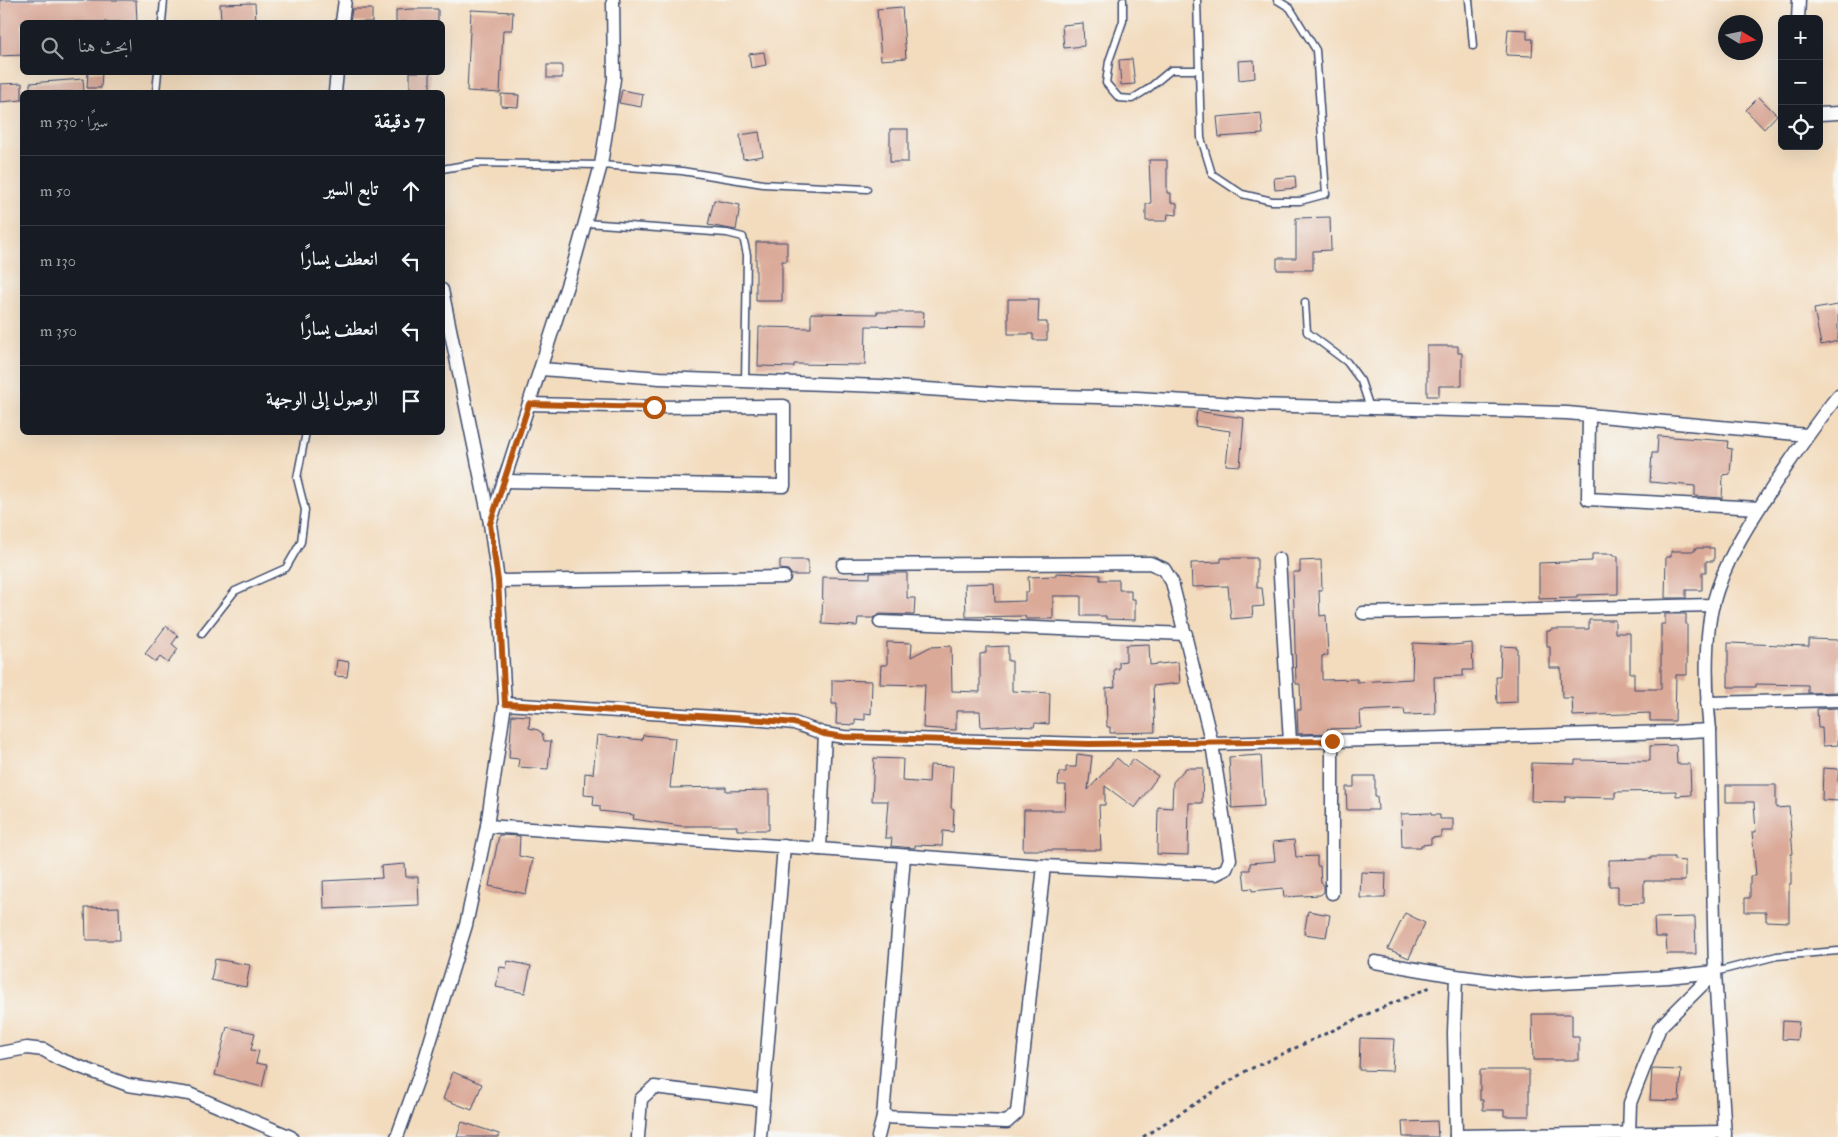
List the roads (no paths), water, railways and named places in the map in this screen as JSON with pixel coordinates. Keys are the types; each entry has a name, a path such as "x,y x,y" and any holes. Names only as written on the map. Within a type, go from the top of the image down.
{"street":[{"path":"342,20 345,0"},
{"path":"490,524 586,223 601,166 614,79 613,0"},
{"path":"1798,15 1799,0"},
{"path":"336,90 337,75"},
{"path":"1823,114 1838,113"},
{"path":"397,1137 423,1065 466,926 487,826 505,704 498,581 490,524 445,305"},
{"path":"541,368 660,378 880,386 1020,395 1137,398 1253,405 1589,415 1807,435"},
{"path":"1456,976 1454,1033 1456,1136 1725,1135 1715,972 1710,730 1707,703 1709,636 1713,605 1728,561 1759,508 1807,435 1838,396"},
{"path":"504,481 784,486 784,406 654,407 529,404"},
{"path":"1589,415 1588,499 1759,508"},
{"path":"1279,559 1290,742"},
{"path":"487,826 1044,866 1216,874 1226,869 1230,859 1212,744 1172,582 1164,569 1150,563 844,565"},
{"path":"498,581 784,577"},
{"path":"1363,613 1713,605"},
{"path":"880,622 1186,634"},
{"path":"1707,703 1838,700"},
{"path":"505,704 794,723 824,734 844,737 1089,744 1212,744 1710,730"},
{"path":"820,849 824,734"},
{"path":"1332,741 1332,893"},
{"path":"760,1137 784,846"},
{"path":"878,1137 883,1118 904,856"},
{"path":"883,1118 1007,1122 1017,1113 1044,866"},
{"path":"1375,962 1456,976 1526,984 1668,977 1715,972"},
{"path":"1629,1134 1630,1103 1660,1027 1715,972"},
{"path":"0,1052 27,1048 44,1050 59,1059 128,1085 189,1094 291,1137"},
{"path":"638,1137 641,1099 654,1087 763,1100"}],"lane":[{"path":"162,20 164,0"},
{"path":"1123,0 1123,21 1110,61 1106,83 1119,98 1132,99 1148,89 1171,70 1199,70"},
{"path":"1197,0 1201,138 1212,174 1242,194 1272,201 1300,201 1326,194 1316,50 1290,8 1277,0"},
{"path":"1469,0 1473,46"},
{"path":"156,90 158,75"},
{"path":"445,168 477,163 601,166 682,171 762,184 867,190"},
{"path":"586,223 727,233 743,238 746,255 745,382"},
{"path":"1305,302 1307,332 1347,362 1361,381 1370,408"},
{"path":"202,632 235,590 286,568 301,542 305,510 297,478 305,435"},
{"path":"1715,972 1777,956 1838,951"}]}
